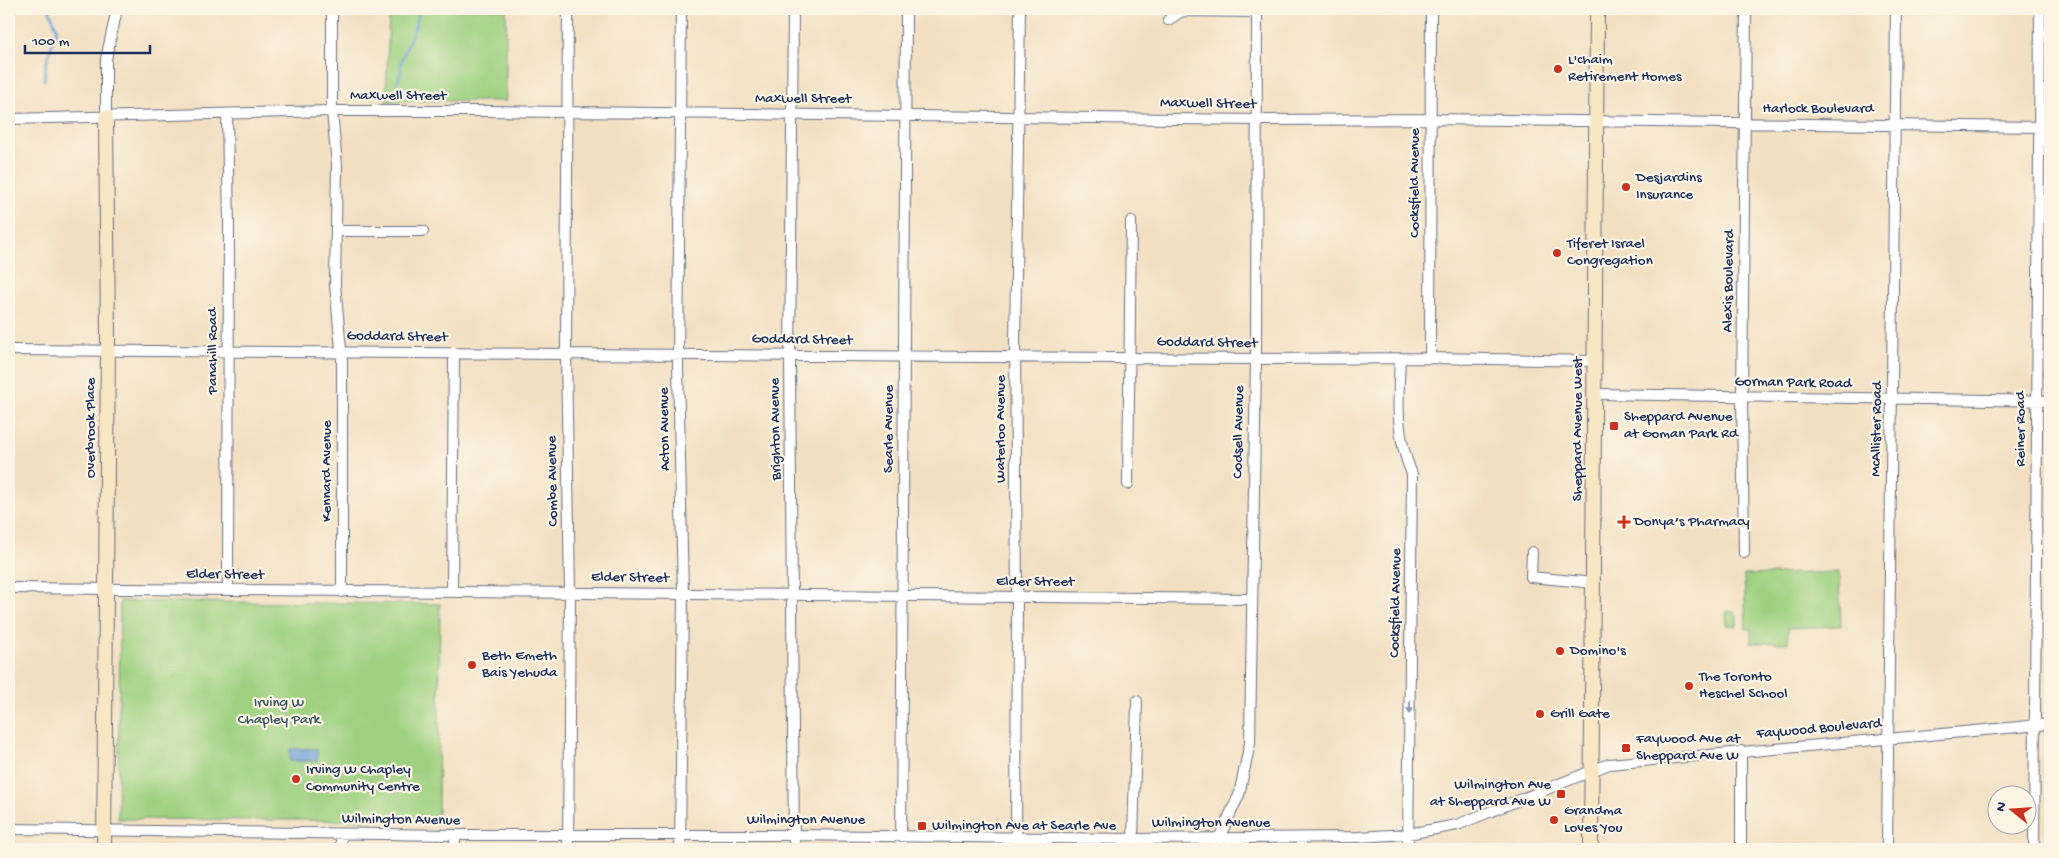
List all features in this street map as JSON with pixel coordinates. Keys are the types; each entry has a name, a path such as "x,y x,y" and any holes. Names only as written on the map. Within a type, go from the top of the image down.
{"main road":[{"name":"Sheppard Avenue West","path":"1591,849 1597,9"},
{"name":"Overbrook Place","path":"104,849 108,351 106,117"}],"street":[{"name":"Overbrook Place","path":"106,117 106,59 117,9"},
{"name":"Kennard Avenue","path":"332,9 332,111 338,165 336,304 341,351 342,592"},
{"name":"Combe Avenue","path":"568,9 566,353 570,593 568,849"},
{"name":"Acton Avenue","path":"680,849 683,594 678,353 681,9"},
{"name":"Brighton Avenue","path":"793,9 790,355 794,849"},
{"name":"Searle Avenue","path":"900,849 906,9"},
{"name":"Waterloo Avenue","path":"1016,849 1016,356 1020,9"},
{"name":"Cocksfield Avenue","path":"1430,358 1431,9"},
{"name":"Alexis Boulevard","path":"1744,553 1742,398 1746,9"},
{"name":"McAllister Road","path":"1887,849 1896,9"},
{"name":"Reiner Road","path":"2034,849 2040,9"},
{"path":"1168,20 1182,11 1258,10"},
{"name":"Codsell Avenue","path":"1214,849 1239,795 1250,743 1256,359 1258,10"},
{"name":"Maxwell Street","path":"9,119 332,111 1020,116 1257,120 1430,119 1596,122"},
{"name":"Panahill Road","path":"227,114 229,226 228,589"},
{"name":"Harlock Boulevard","path":"1596,122 2038,126"},
{"path":"1128,484 1131,357 1131,222"},
{"path":"336,231 423,231"},
{"name":"Goddard Street","path":"9,350 678,353 1256,359 1430,358 1595,361"},
{"path":"452,592 454,353"},
{"name":"Cocksfield Avenue","path":"1400,359 1397,415 1403,452 1412,474 1408,849"},
{"name":"Gorman Park Road","path":"1595,394 1742,398 2050,401"},
{"path":"1532,552 1531,577 1594,583"},
{"name":"Elder Street","path":"9,588 1252,599"},
{"path":"1133,839 1137,701"},
{"name":"Faywood Boulevard","path":"1592,770 1618,763 2050,724"},
{"path":"1740,849 1741,751"},
{"name":"Wilmington Avenue","path":"9,829 568,836 794,835 1133,839 1301,838 1408,834 1457,825 1592,770"},
{"path":"341,834 341,849"},
{"path":"455,835 455,849"},
{"path":"1301,838 1301,849"}],"green space":[{"path":"389,9 506,9 506,101 386,101"},
{"path":"1839,572 1841,626 1788,628 1788,643 1751,643 1751,629 1746,629 1744,575"},
{"name":"Irving W Chapley Park","path":"120,601 440,604 438,821 118,819"},
{"path":"1733,611 1737,615 1737,626 1727,625 1726,612"}],"water":[{"path":"290,749 317,749 317,761 290,761"}],"waterway":[{"path":"44,80 46,64 57,29 49,9"},
{"path":"397,82 403,56 418,16 418,9"}],"place":[{"name":"L'chaim Retirement Homes","path":"1558,69"},
{"name":"Desjardins Insurance","path":"1626,187"},
{"name":"Tiferet Israel Congregation","path":"1557,253"},
{"name":"Sheppard Avenue at Goman Park Rd","path":"1614,426"},
{"name":"Donya’s Pharmacy","path":"1624,522"},
{"name":"Domino's","path":"1560,651"},
{"name":"Beth Emeth Bais Yehuda","path":"472,665"},
{"name":"The Toronto Heschel School","path":"1689,686"},
{"name":"Grill Gate","path":"1540,714"},
{"name":"Faywood Ave at Sheppard Ave W","path":"1626,748"},
{"name":"Irving W Chapley Community Centre","path":"296,779"},
{"name":"Wilmington Ave at Sheppard Ave W","path":"1561,794"},
{"name":"Grandma Loves You","path":"1554,820"},
{"name":"Wilmington Ave at Searle Ave","path":"922,826"}]}
